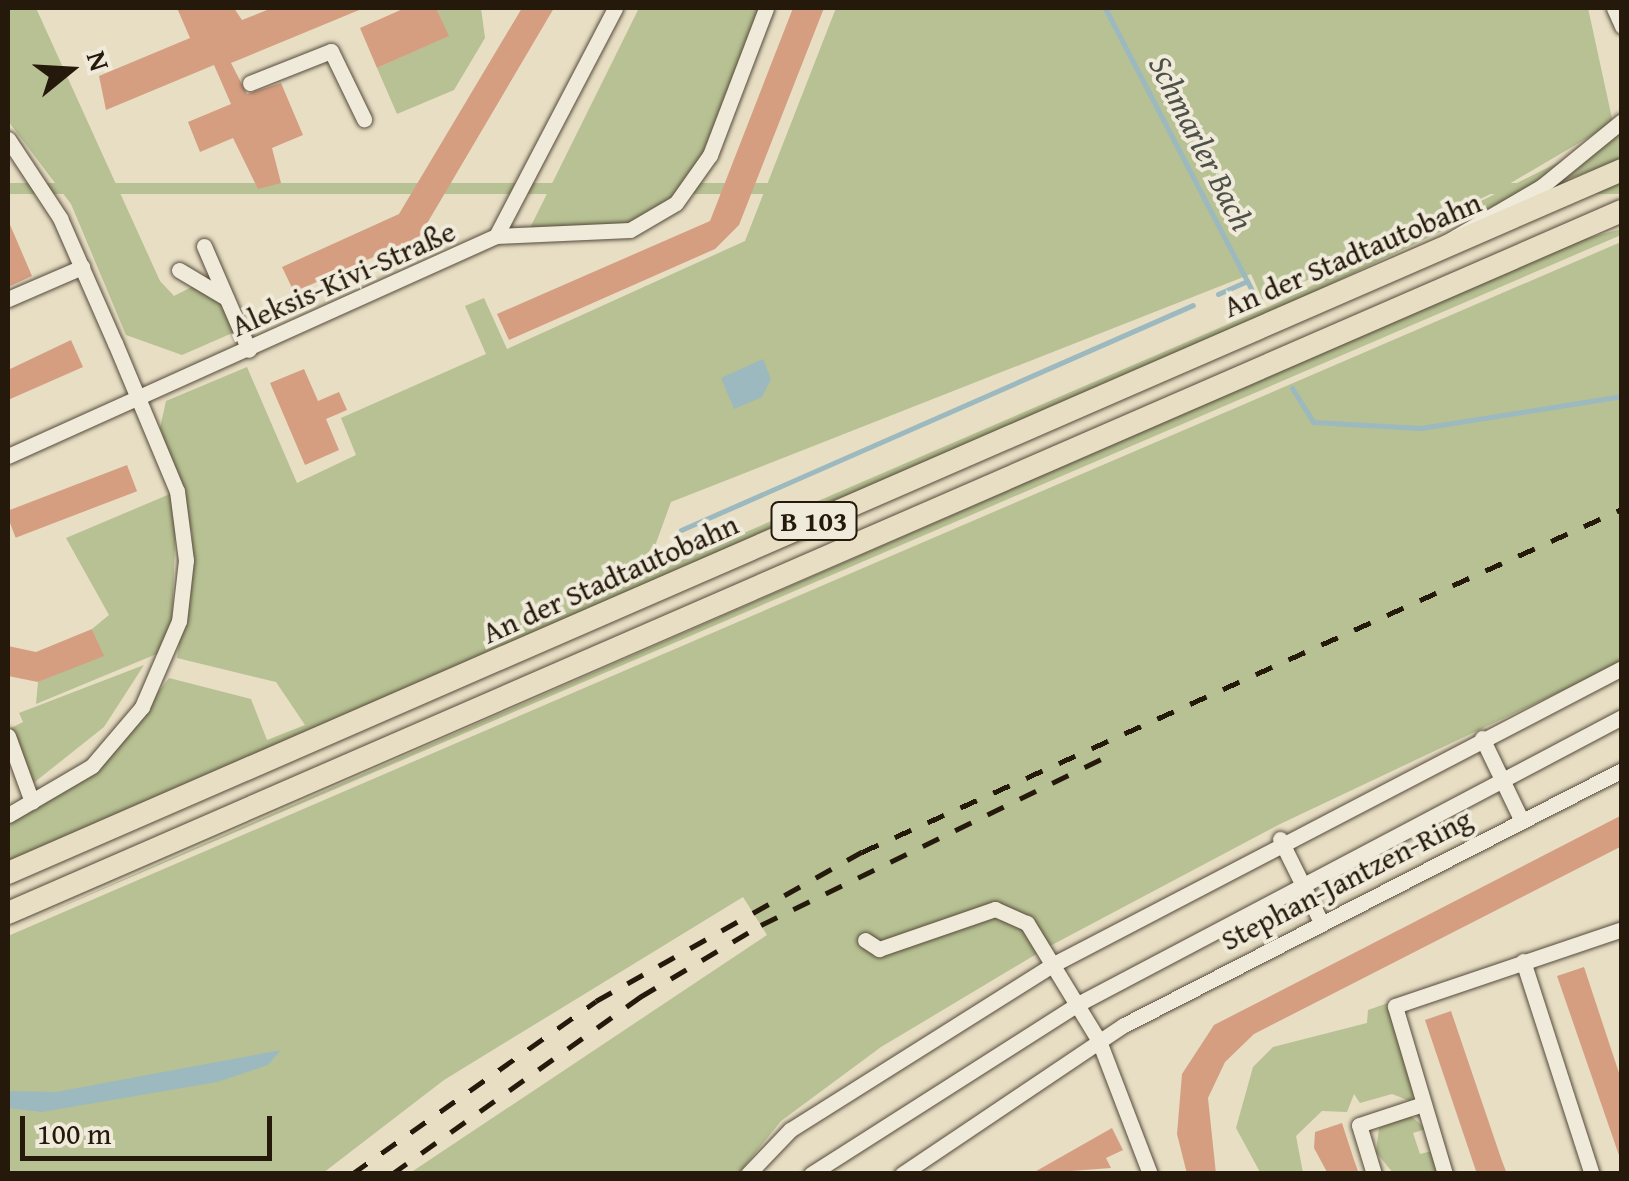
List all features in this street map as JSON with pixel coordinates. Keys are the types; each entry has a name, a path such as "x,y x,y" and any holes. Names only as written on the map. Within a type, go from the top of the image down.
{"highway":[{"name":"An der Stadtautobahn","path":"8,874 1622,170"},
{"name":"B 103","path":"8,913 1590,225 1622,215"}],"street":[{"name":"Aleksis-Kivi-Straße","path":"8,456 496,236 615,8"},
{"path":"496,236 630,230 676,203 710,155 766,8"},
{"path":"1614,8 1622,26"},
{"path":"250,83 331,51 364,119"},
{"path":"1442,247 1460,226 1541,187 1622,121"},
{"path":"8,139 44,188 82,267 183,514 179,621 164,666 118,740 8,815"},
{"path":"204,246 249,350"},
{"path":"8,298 82,267"},
{"path":"179,270 226,298"},
{"path":"748,1174 790,1130 1052,965 1280,838 1622,668"},
{"path":"810,1174 1076,1004 1299,880 1622,717"},
{"path":"8,736 32,802"},
{"path":"1482,738 1522,821"},
{"name":"Stephan-Jantzen-Ring","path":"902,1174 1099,1042 1321,922 1622,770"},
{"path":"1280,838 1321,922"},
{"path":"865,940 879,949 996,909 1027,923 1099,1042 1150,1174"},
{"path":"1446,1174 1394,1006 1622,929"},
{"path":"1524,961 1592,1174"},
{"path":"1374,1174 1359,1126 1423,1104"}],"green space":[{"path":"8,8 36,8 160,281 174,296 211,277 237,331 182,355 126,335 71,204 8,121"},
{"path":"436,8 481,8 485,38 454,90 397,114 377,68 448,36"},
{"path":"639,8 766,8 710,155 676,203 630,230 528,232"},
{"path":"836,8 1588,8 1613,123 1497,191 1263,301 1251,274 671,502 644,576 1277,303 1621,131 1621,160 1501,203 1278,309 8,862 8,823 95,774 169,678 251,699 267,740 305,725 276,682 177,658 192,534 160,428 166,401 247,367 297,483 356,455 341,418 486,354 465,306 484,298 507,349 745,241"},
{"path":"8,183 1621,183 1621,194 8,194"},
{"path":"1621,229 1621,235 8,930 1573,242"},
{"path":"1621,242 1621,663 1278,825 1050,946 881,1047 781,1121 739,1173 410,1173 767,935 743,897 444,1080 323,1173 8,1173 8,936"},
{"path":"177,491 171,648 36,704 38,682 103,655 92,629 109,615 66,538"},
{"path":"144,665 104,727 31,785 11,728 23,722 19,713"},
{"path":"1388,1003 1416,1090 1410,1101 1392,1094 1360,1103 1354,1094 1347,1112 1322,1111 1296,1136 1303,1173 1261,1174 1236,1128 1253,1067 1273,1047 1367,1023 1368,1010"},
{"path":"1411,1116 1426,1129 1413,1133 1420,1154 1432,1151 1440,1173 1393,1173 1376,1152 1379,1128"}],"water":[{"path":"763,359 771,379 762,397 734,409 721,378"},
{"path":"281,1050 268,1065 217,1082 42,1112 8,1108 8,1091 56,1092"}],"building":[{"path":"177,8 234,8 242,20 272,8 364,8 231,63 247,94 281,83 303,135 272,148 281,183 258,189 233,138 200,152 188,122 231,104 214,65 106,110 99,76 190,38"},
{"path":"405,8 436,8 449,36 377,68 360,28"},
{"path":"522,8 554,8 419,237 294,292 282,267 399,214"},
{"path":"793,8 824,8 739,225 715,249 509,340 497,314 710,221"},
{"path":"8,220 32,276 8,287"},
{"path":"71,340 83,367 8,400 8,370"},
{"path":"304,369 318,401 339,392 347,410 326,419 339,450 305,465 270,383"},
{"path":"127,465 137,491 16,538 8,511"},
{"path":"92,629 104,656 38,682 8,676 8,646 36,652"},
{"path":"1622,815 1622,846 1254,1034 1225,1062 1208,1098 1216,1174 1187,1174 1177,1134 1182,1074 1214,1025"},
{"path":"1584,967 1622,1082 1622,1164 1557,976"},
{"path":"1451,1011 1507,1174 1477,1174 1425,1020"},
{"path":"1342,1123 1359,1174 1328,1174 1314,1148 1315,1132"},
{"path":"1112,1128 1123,1150 1106,1158 1111,1168 1031,1174"}],"waterway":[{"name":"Schmarler Bach","path":"1105,8 1257,300"},
{"path":"1218,294 1247,281"},
{"path":"681,530 1193,305"},
{"name":"Schmarler Bach","path":"1292,388 1313,422 1421,428 1622,396"}],"railway":[{"path":"352,1174 596,1001 862,852 1622,509"},
{"path":"392,1174 640,997 761,925 1111,754"}]}
